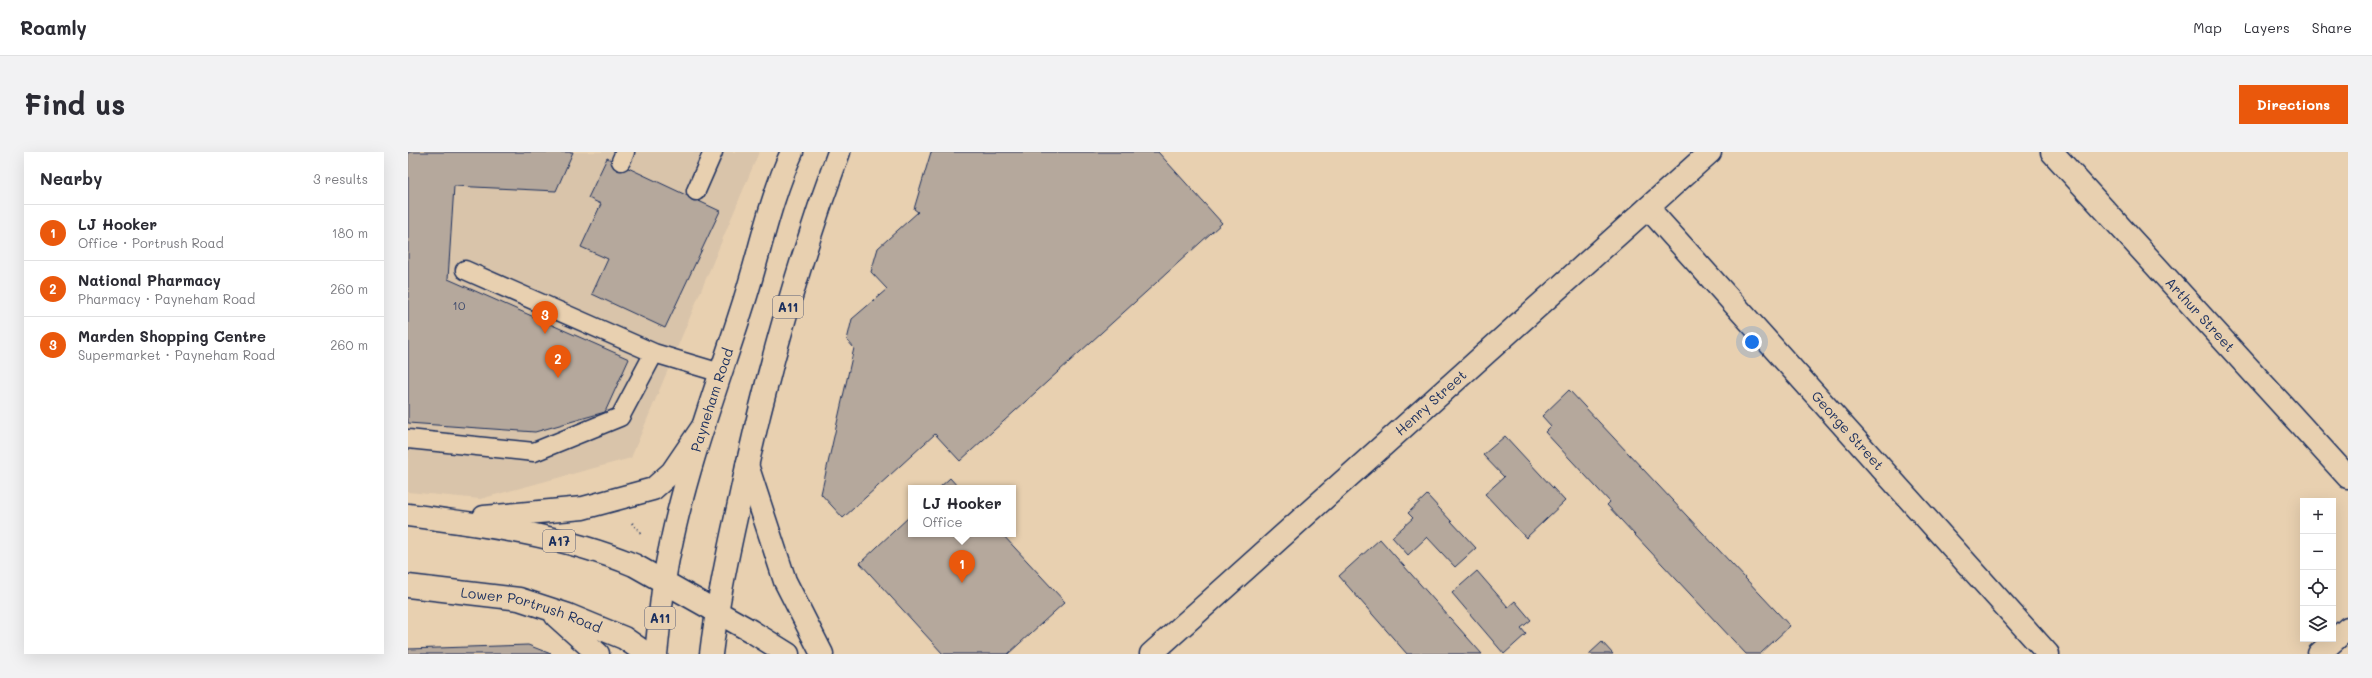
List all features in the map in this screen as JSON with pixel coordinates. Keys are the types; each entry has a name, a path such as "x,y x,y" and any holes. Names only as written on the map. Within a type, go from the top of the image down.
{"main road":[{"name":"Payneham Road","path":"656,654 664,581 670,548 704,425 782,174 792,152"},
{"name":"A11","path":"712,654 716,612 746,465 770,369 797,275 839,152"},
{"name":"Henry Street","path":"1151,654 1710,152"},
{"name":"Arthur Street","path":"2052,152 2348,477"},
{"name":"George Street","path":"1648,208 2048,654"},
{"path":"447,520 583,508 643,493 653,489 672,472 704,425"},
{"path":"746,465 784,581 822,654"},
{"name":"A17","path":"408,514 494,526 588,548 634,565 788,654"},
{"name":"Lower Portrush Road","path":"408,586 519,599 547,608 624,638 647,654"},
{"path":"547,608 598,654"},
{"path":"2319,654 2348,628"}],"lane":[{"path":"696,191 713,152"},
{"path":"465,270 654,353 721,373"},
{"path":"408,440 534,452 620,417 654,353"}],"shaded area":[{"path":"408,152 759,152 631,458 480,499 408,492"}],"building":[{"path":"408,152 573,152 556,191 454,186 448,279 629,359 605,412 535,432 408,423"},
{"path":"931,152 1158,152 1222,223 960,461 935,434 843,518 821,494 854,348 847,340 852,319 887,289 871,272 878,248 918,212 914,209"},
{"path":"607,158 720,211 665,328 592,294 608,259 581,247 601,204 588,198"},
{"path":"1569,390 1790,626 1760,654 1746,654 1607,505 1610,502 1545,432 1551,426 1542,416"},
{"path":"1505,436 1565,501 1526,538 1485,494 1504,477 1483,455"},
{"path":"950,478 956,485 942,485"},
{"path":"1427,495 1476,548 1455,567 1427,537 1408,555 1392,537 1413,518 1408,513"},
{"path":"908,518 908,537 1005,537 1065,602 1008,654 943,654 860,563"},
{"path":"1380,539 1482,654 1407,654 1339,576"},
{"path":"1477,571 1508,607 1515,601 1531,620 1521,628 1526,634 1504,654 1452,593"},
{"path":"1602,642 1613,654 1589,654"},
{"path":"528,645 551,654 408,654 408,649"}],"place":[{"name":"Marden Shopping Centre","path":"545,334"},
{"name":"National Pharmacy","path":"558,378"},
{"name":"LJ Hooker","path":"962,583"}]}
